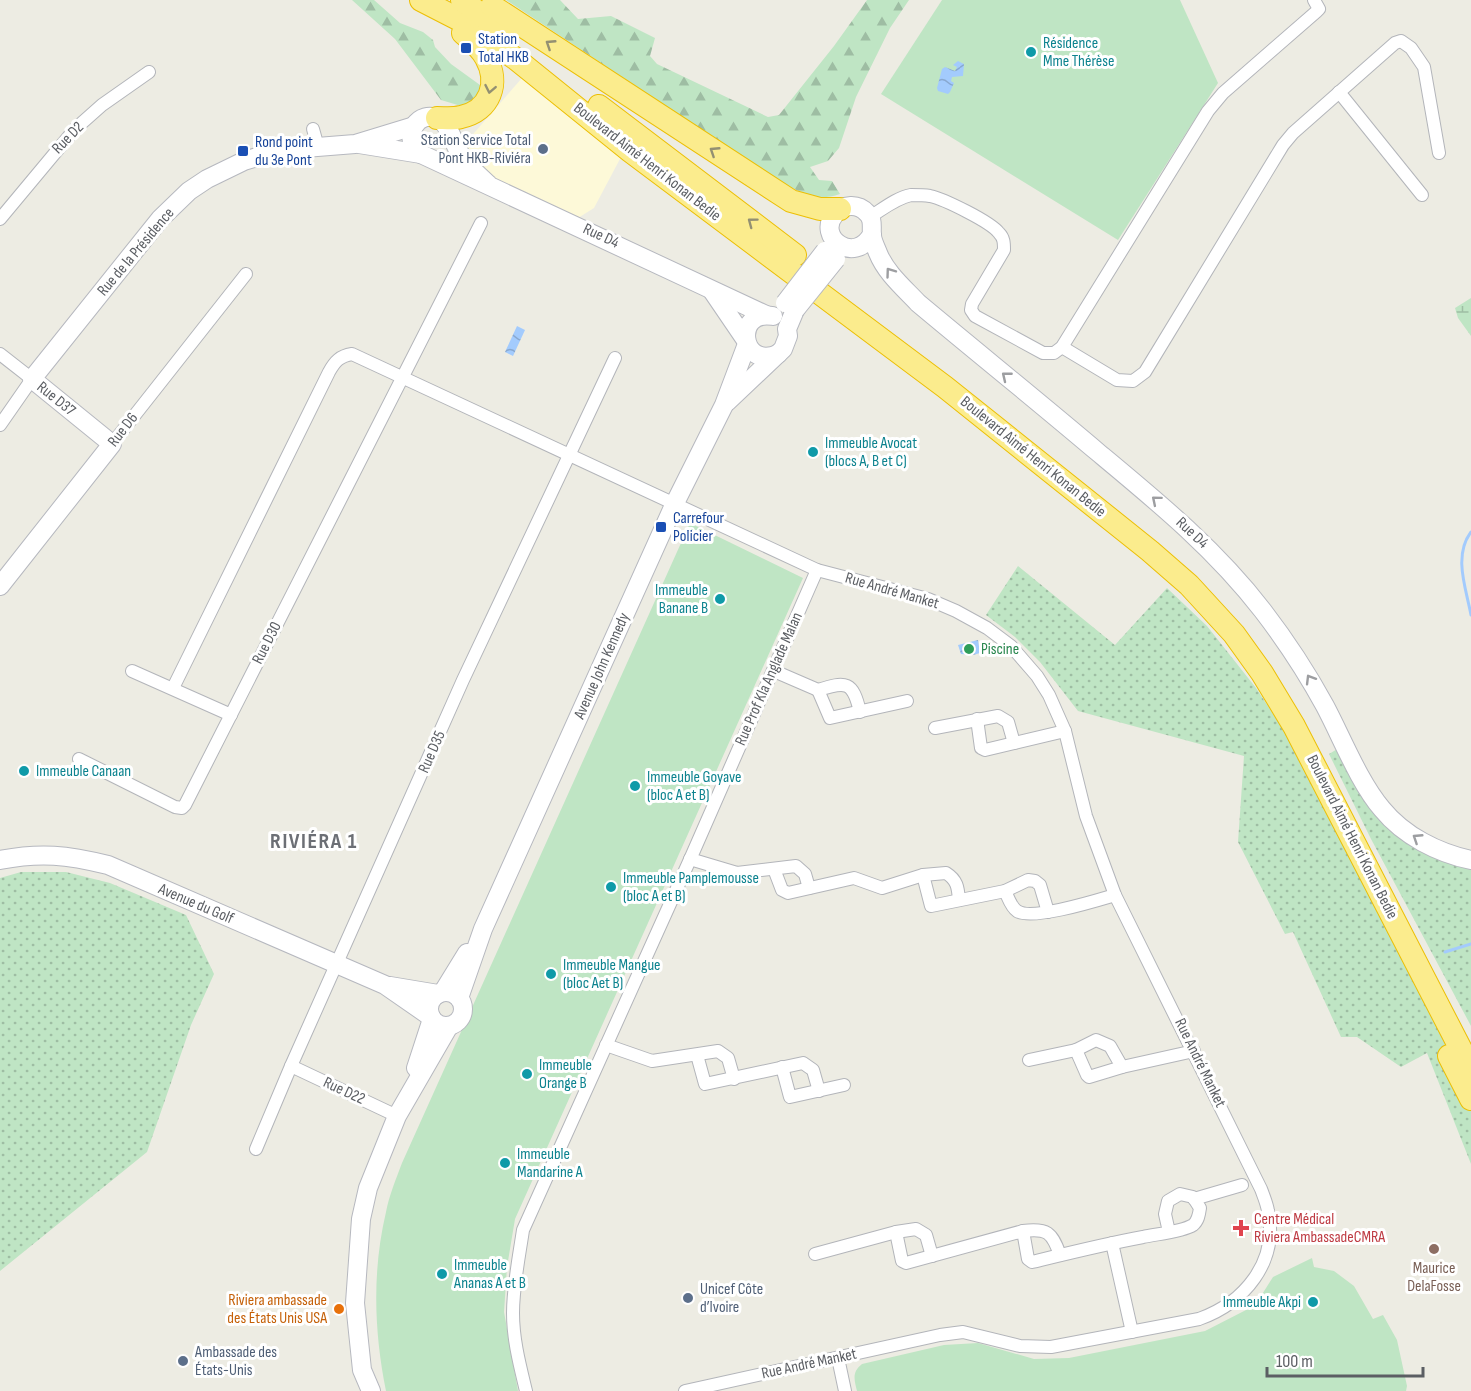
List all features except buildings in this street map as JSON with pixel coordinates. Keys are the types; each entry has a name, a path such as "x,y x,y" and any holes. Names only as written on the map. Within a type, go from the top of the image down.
{"highway":[{"path":"420,0 475,44 486,57 491,70 493,82 485,105 443,126"},
{"name":"Boulevard Aimé Henri Konan Bedie","path":"420,0 460,20 516,59 630,151 945,387 1150,551 1189,585 1234,634 1262,673 1304,744 1471,1069"},
{"name":"Boulevard Aimé Henri Konan Bedie","path":"462,0 952,375 1198,576 1243,626 1272,666 1305,720 1471,1038"},
{"path":"483,0 791,201 820,209 840,209"},
{"path":"1355,846 1407,972 1471,1099"}],"main road":[{"path":"428,117 443,126 446,147 435,155 424,155 416,150 411,138 414,126 428,117"},
{"name":"Rue de la Présidence","path":"32,380 160,219 189,191 215,174 244,161 292,149 354,144 414,126"},
{"name":"Rue D4","path":"443,126 466,162 488,184"},
{"name":"Rue de la Présidence","path":"354,144 424,155"},
{"name":"Rue D4","path":"424,155 668,267 713,292 768,315"},
{"path":"851,206 862,209 871,226 865,244 860,247 835,248 830,223 840,209 851,206"},
{"name":"Rue D4","path":"871,226 879,255 892,276 918,303 1177,518 1217,556 1263,611 1312,682 1367,787 1382,809 1402,828 1421,841 1441,852 1471,861"},
{"name":"Avenue John Kennedy","path":"724,405 787,343 790,307 835,248"},
{"name":"Rue D4","path":"713,292 746,341"},
{"name":"Avenue John Kennedy","path":"371,1391 362,1370 355,1303 361,1219 368,1188 400,1111 431,1018 429,1005 432,999 447,995 483,929 675,503 724,405 746,341 748,325 759,316 790,307"},
{"path":"768,315 779,318 787,329"},
{"path":"746,341 752,351 758,355 764,357 778,354"},
{"name":"Rue D37","path":"32,380 112,444"},
{"name":"Rue D6","path":"0,586 112,444"},
{"name":"Avenue du Golf","path":"0,860 30,855 73,856 108,866 385,985 431,1018"},
{"name":"Avenue du Golf","path":"385,985 447,995"},
{"name":"Avenue John Kennedy","path":"400,1111 449,1026 456,1023 462,1015 463,1008 447,995"},
{"path":"431,1018 440,1025 449,1026"}],"street":[{"path":"871,226 898,199 911,195 927,195 993,227 1004,241 1004,250 972,304 971,310 975,316 1043,353 1054,353 1062,348 1208,111 1223,93 1319,9 1314,0"},
{"path":"1062,348 1117,380 1133,381 1145,372 1283,145 1293,133 1395,43 1401,41 1407,43 1424,67 1439,153"},
{"name":"Rue D2","path":"0,219 75,129 102,105 149,72"},
{"path":"1339,92 1422,195"},
{"path":"313,129 318,147"},
{"name":"Rue D30","path":"80,759 175,807 182,808 187,802 481,223"},
{"name":"Rue D6","path":"112,444 246,274"},
{"name":"Rue D37","path":"0,354 32,380"},
{"path":"173,688 335,362 343,355 352,354 675,503"},
{"name":"Rue D35","path":"256,1149 463,680 615,358"},
{"name":"Rue de la Présidence","path":"0,425 32,380"},
{"name":"Rue André Manket","path":"675,503 817,570 928,599 956,610 987,628 1011,646 1037,676 1049,695 1065,731 1086,816 1115,895 1261,1189 1269,1213 1270,1234 1268,1252 1260,1271 1250,1286 1221,1310 1199,1318 1068,1345 1032,1347 963,1332 940,1335 685,1391"},
{"name":"Rue Prof Kla Anglade Malan","path":"526,1391 517,1352 513,1313 523,1230 774,671 817,570"},
{"path":"132,671 231,715"},
{"path":"774,671 818,690 837,684 850,687 857,697 860,712"},
{"path":"818,690 830,718 907,701"},
{"path":"935,728 992,716 1003,718 1010,728 1014,743"},
{"path":"977,719 983,749 1065,731"},
{"path":"690,859 737,873 796,866 805,874 809,888"},
{"path":"774,869 785,893 854,878 882,888 923,875 946,873 958,886 959,900"},
{"path":"923,875 930,906 1005,891 1028,880 1040,885 1044,892 1048,912"},
{"path":"1005,891 1018,912 1048,912 1115,895"},
{"path":"1029,1060 1076,1050 1096,1040 1104,1042 1114,1050 1122,1067"},
{"path":"606,1046 652,1061 711,1052 723,1054 730,1064 734,1079"},
{"path":"1076,1050 1088,1077 1194,1051"},
{"path":"697,1055 705,1084 797,1064 809,1066 816,1076 819,1090"},
{"name":"Rue D22","path":"291,1066 400,1111"},
{"path":"782,1067 790,1097 844,1085"},
{"path":"1194,1199 1242,1185"},
{"path":"1023,1231 1029,1262 1169,1232 1192,1226 1197,1221 1200,1208 1194,1199 1179,1194 1168,1201 1165,1214 1169,1232"},
{"path":"815,1254 910,1229 922,1231 929,1241 932,1256"},
{"path":"896,1232 903,1262 1038,1229 1044,1230 1052,1237 1059,1255"},
{"path":"1112,1243 1132,1332"},
{"path":"838,1358 846,1391"}],"shaded area":[{"path":"522,78 621,157 594,208 578,218 499,185 461,148"}],"green space":[{"path":"352,0 374,0 400,23 423,32 433,40 435,47 451,64 480,85 483,92 479,101 461,106 441,100 395,39"},
{"path":"506,0 560,0 578,19 611,16 655,38 650,56 657,64 768,117 779,115 867,0 909,0 890,28 856,97 839,148 828,161 810,167 819,180 832,181 840,194 822,197 806,194 776,179"},
{"path":"942,0 1180,0 1218,83 1118,240 881,94"},
{"path":"1471,298 1471,336 1458,318 1455,308"},
{"path":"690,523 803,578 515,1219 507,1267 504,1312 518,1391 386,1391 379,1346 376,1302 381,1234 393,1188 402,1163"},
{"path":"1018,566 1115,645 1167,588 1207,626 1256,688 1283,729 1471,1093 1471,1164 1427,1053 1401,1067 1357,1037 1341,1037 1293,932 1285,934 1238,842 1244,756 1078,711 1040,662 1015,637 986,615"},
{"path":"1339,748 1373,806 1471,868 1471,1026 1371,839 1329,754"},
{"path":"21,872 66,872 110,883 186,915 214,974 191,1025 147,1152 0,1271 0,878"},
{"path":"1312,1258 1314,1267 1334,1271 1354,1286 1373,1319 1383,1315 1397,1340 1407,1386 1406,1391 857,1391 855,1376 862,1364 944,1345 978,1343 1034,1359 1069,1358 1205,1331 1246,1310 1261,1296 1273,1277"}],"water":[{"path":"958,61 964,64 963,76 952,77 951,81 954,83 948,94 938,91 942,69 945,67 955,71 957,67 953,65"},
{"path":"517,326 525,330 513,356 505,352"},
{"name":"Piscine","path":"978,640 980,653 961,654 958,645"}],"waterway":[{"path":"1471,532 1466,541 1462,562 1471,615"},
{"path":"1445,952 1471,944"}],"place":[{"name":"Station Total HKB","path":"466,48"},
{"name":"Résidence Mme Thérèse","path":"1031,52"},
{"name":"Station Service Total Pont HKB-Riviéra","path":"543,149"},
{"name":"Rond point du 3e Pont","path":"243,151"},
{"name":"Immeuble Avocat (blocs A, B et C)","path":"813,452"},
{"name":"Carrefour Policier","path":"661,527"},
{"name":"Immeuble Banane B","path":"720,599"},
{"name":"Piscine","path":"969,649"},
{"name":"Immeuble Canaan","path":"24,771"},
{"name":"Immeuble Goyave (bloc A et B)","path":"635,786"},
{"name":"Immeuble Pamplemousse (bloc A et B)","path":"611,887"},
{"name":"Immeuble Mangue (bloc Aet B)","path":"551,974"},
{"name":"Immeuble Orange B","path":"527,1074"},
{"name":"Immeuble Mandarine A","path":"505,1163"},
{"name":"Centre Médical Riviera AmbassadeCMRA","path":"1241,1228"},
{"name":"Maurice DelaFosse","path":"1434,1249"},
{"name":"Immeuble Ananas A et B","path":"442,1274"},
{"name":"Unicef Côte d’Ivoire","path":"688,1298"},
{"name":"Immeuble Akpi","path":"1313,1302"},
{"name":"Riviera ambassade des États Unis USA","path":"339,1309"},
{"name":"Ambassade des États-Unis","path":"183,1361"}],"district":[{"name":"RIVIÉRA 1","path":"314,841"}]}
